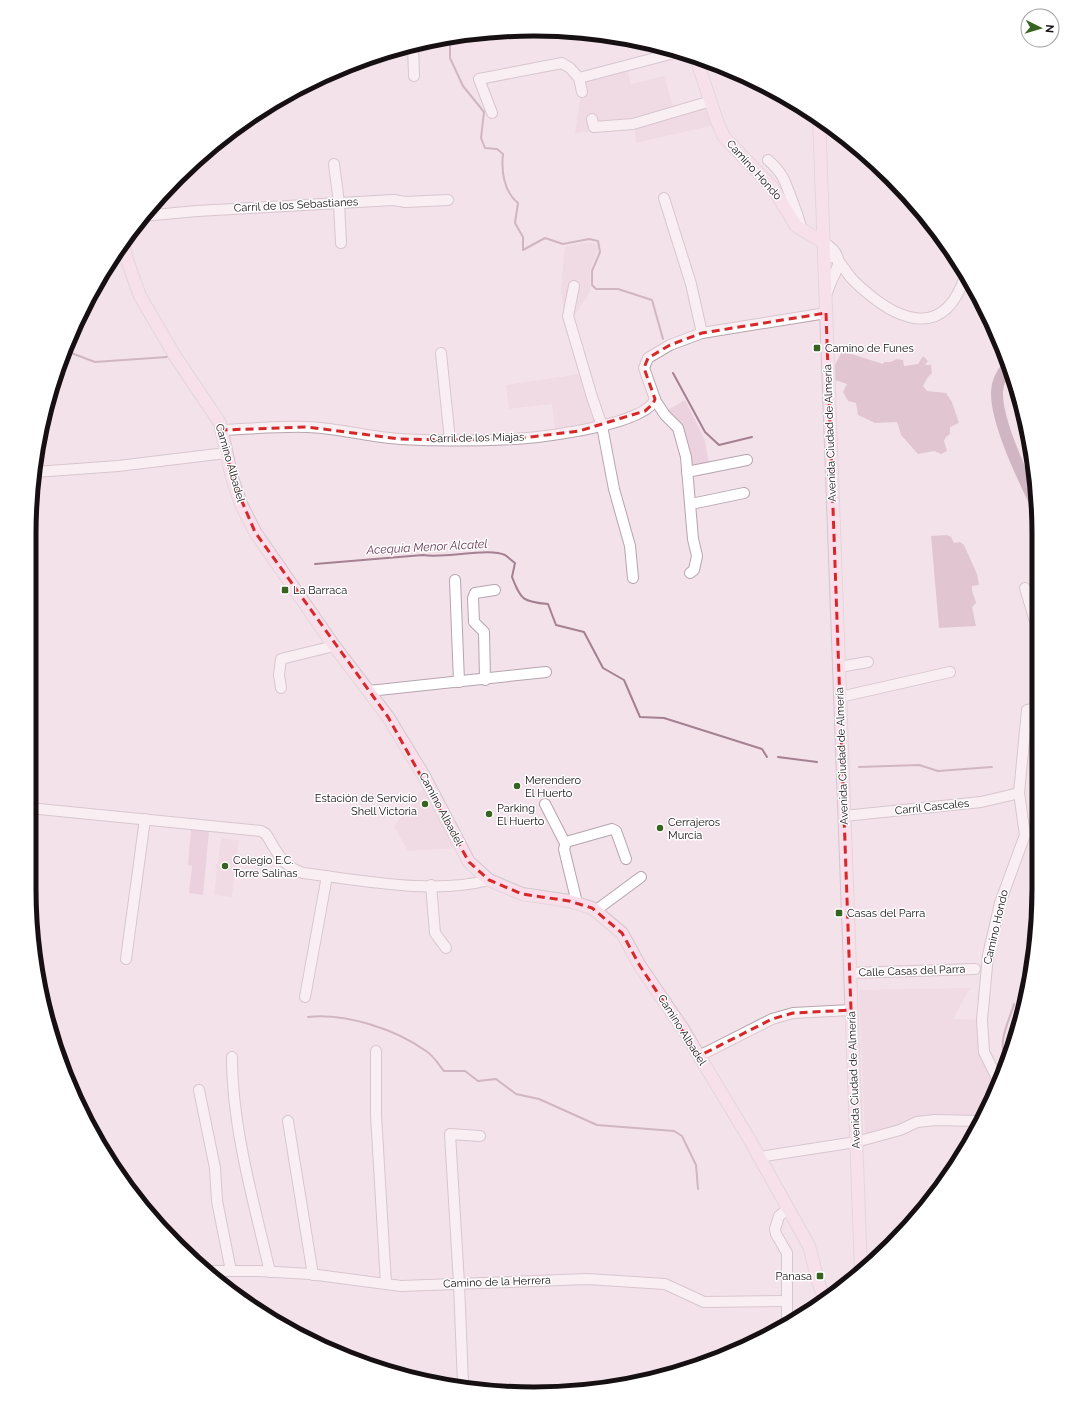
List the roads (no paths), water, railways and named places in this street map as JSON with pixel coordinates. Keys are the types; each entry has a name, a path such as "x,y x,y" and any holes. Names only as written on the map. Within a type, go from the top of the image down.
{"main road":[{"name":"Camino Hondo","path":"698,63 724,137 773,188 796,226 823,242"},
{"name":"Avenida Ciudad de Almería","path":"819,126 861,1264"},
{"path":"803,231 816,228 822,219"},
{"name":"Camino Albadel","path":"125,250 140,296 175,356 210,405 220,423 232,478 241,504 255,532 334,646 388,717 424,776 469,862 489,880 522,894 577,903 595,911 622,933 640,966 699,1056 759,1157 811,1250 820,1288 823,1294"}],"street":[{"path":"414,51 414,76"},
{"path":"579,78 668,55"},
{"path":"492,113 479,79 562,63 570,68 579,78 582,92"},
{"path":"592,119 594,127 633,124 710,101"},
{"path":"768,160 780,171 788,185 803,231"},
{"path":"334,164 339,203 341,243"},
{"path":"773,188 788,185"},
{"path":"664,198 690,284 702,333"},
{"name":"Carril de los Sebastianes","path":"152,215 339,203 448,200"},
{"path":"823,242 834,250 839,262 850,277 883,304 907,317 923,320 944,312 950,307 963,282"},
{"path":"824,259 833,257 839,262"},
{"path":"825,299 831,282 838,270 839,262"},
{"path":"831,282 841,276 850,277"},
{"path":"574,286 568,316 602,426 614,489 630,546 633,578"},
{"path":"690,573 694,570 697,556 693,539 687,472 678,428 664,415 654,400 644,368 648,358 670,345 702,333 826,313"},
{"path":"441,353 450,440"},
{"name":"Carril de los Miajas","path":"222,430 307,427 400,439 514,439 579,431 602,426 645,411 654,400"},
{"path":"40,472 118,466 226,453"},
{"path":"687,472 747,460"},
{"path":"691,504 744,493"},
{"path":"455,580 459,682"},
{"path":"1025,588 1032,611"},
{"path":"485,680 484,632 474,622 473,598 475,593 495,590"},
{"path":"281,688 279,675 281,659 334,646"},
{"path":"839,667 868,662"},
{"path":"369,691 485,680 546,672"},
{"path":"840,697 950,672"},
{"name":"Camino Hondo","path":"996,1075 984,1052 982,1020 988,955 1000,903 1025,835 1019,792 1027,710 1032,709"},
{"name":"Carril Cascales","path":"844,816 981,802 1019,792"},
{"path":"544,804 565,843 564,849 577,903"},
{"path":"36,809 261,830 266,834 282,861 292,870 327,876 431,885 465,885 489,880"},
{"path":"126,959 145,819"},
{"path":"565,843 612,829 616,831 626,859"},
{"path":"305,997 327,876"},
{"path":"595,911 641,877"},
{"path":"431,885 435,933 446,948"},
{"name":"Calle Casas del Parra","path":"850,973 975,969"},
{"path":"699,1056 772,1019 793,1013 852,1010"},
{"path":"376,1051 376,1115 386,1284"},
{"path":"232,1057 232,1082 237,1122 270,1272"},
{"path":"199,1090 215,1168 217,1201 231,1271"},
{"path":"759,1157 856,1142 900,1130 917,1122 935,1120 974,1121"},
{"path":"288,1122 313,1275"},
{"path":"463,1382 450,1134 480,1136"},
{"path":"787,1318 787,1253 776,1234 775,1229 778,1216 788,1209"},
{"name":"Camino de la Herrera","path":"216,1271 270,1272 313,1275 401,1286 587,1279 665,1284 704,1302 787,1301"}],"waterway":[{"path":"450,44 450,58 463,86 484,112 481,138 485,148 497,149 503,154 504,181 509,193 518,203 515,223 523,237 523,250 545,238 563,244 589,239 598,241 600,252 592,271 592,285 596,289 618,289 652,300 663,339"},
{"name":"Acequia Menor Alcatel","path":"70,353 95,362 167,357"},
{"path":"1005,371 998,384 998,404 1005,432 1030,492"},
{"path":"673,373 705,432 719,445 752,437"},
{"name":"Acequia Menor Alcatel","path":"315,564 423,555 443,556 489,552 505,555 515,563 512,577 521,595 528,601 548,604 556,625 584,632 603,668 624,680 640,717 664,718 762,749 767,757"},
{"name":"Acequia Menor Alcatel","path":"778,757 817,762"},
{"name":"Acequia Menor Alcatel","path":"859,767 919,765 938,771 992,767"},
{"name":"Acequia Menor Alcatel","path":"1004,1054 1004,1032 1014,1004"},
{"path":"308,1017 323,1016 354,1020 370,1024 414,1043 429,1053 444,1071 465,1071 478,1081 496,1079 516,1094 539,1099 597,1125 674,1131 682,1136 696,1165 698,1189"}],"place":[{"name":"Camino de Funes","path":"817,348"},
{"name":"La Barraca","path":"285,590"},
{"name":"Merendero El Huerto","path":"517,786"},
{"name":"Estación de Servicio Shell Victoria","path":"425,804"},
{"name":"Parking El Huerto","path":"489,814"},
{"name":"Cerrajeros Murcia","path":"660,828"},
{"name":"Colegio E.C. Torre Salinas","path":"225,866"},
{"name":"Casas del Parra","path":"839,913"},
{"name":"Panasa","path":"820,1276"}]}
